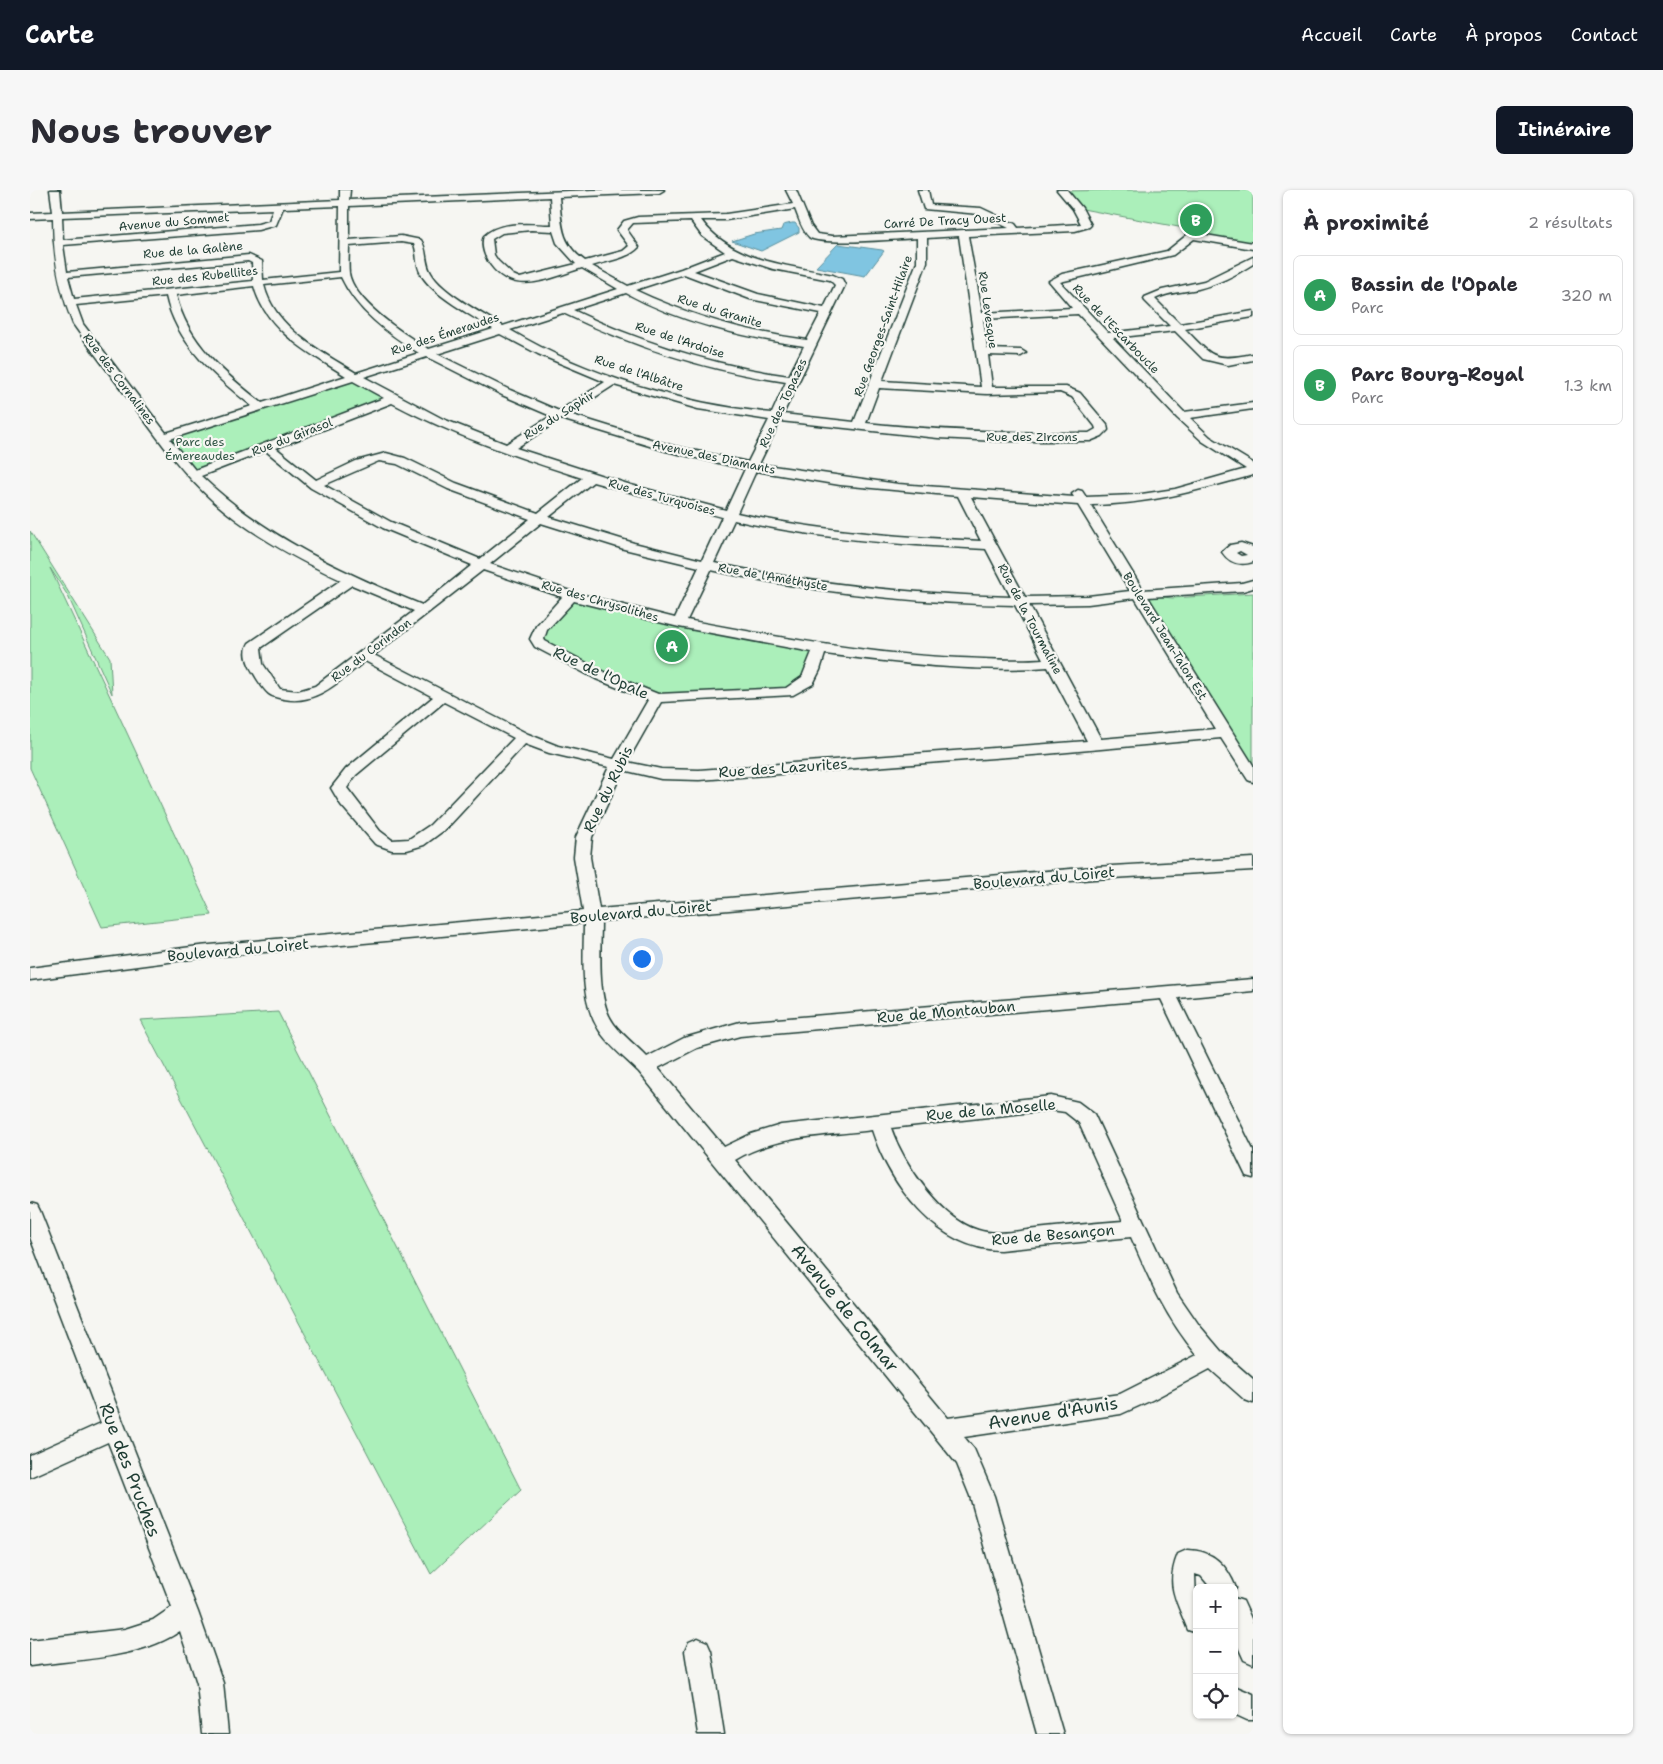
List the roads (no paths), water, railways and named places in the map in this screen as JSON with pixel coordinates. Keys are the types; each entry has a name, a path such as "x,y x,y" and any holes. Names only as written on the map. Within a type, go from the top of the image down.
{"street":[{"name":"Rue des Cornalines","path":"55,190 59,215 58,243 61,275 69,303 78,324 163,438 194,475 232,510 275,540 350,580 424,610"},
{"path":"344,274 345,190"},
{"path":"30,216 344,203 473,194 554,194 659,190"},
{"name":"Carré De Tracy Ouest","path":"791,190 814,236 832,239 1082,227 1086,225 1062,190"},
{"path":"923,190 927,207 981,210 1012,226 1014,230"},
{"name":"Rue du Granite","path":"554,194 561,242 583,265 626,290 662,307 716,326 760,337 810,344"},
{"name":"Avenue du Sommet","path":"58,243 258,227 273,223 279,206"},
{"path":"558,228 506,229 493,232 487,238 489,255 509,278 519,281 534,280 631,250 634,247 633,244 622,230 626,224 632,221 740,215 799,206"},
{"path":"695,219 700,228 714,240 734,252"},
{"name":"Rue Levesque","path":"963,233 987,391"},
{"name":"Rue Georges-Saint-Hilaire","path":"859,425 922,262 922,235"},
{"name":"Rue de l'Escarboucle","path":"1251,465 1206,439 1181,416 1107,336 1080,311 1054,281 1057,278 1170,253 1194,236 1204,236 1253,246"},
{"name":"Rue de l'Albâtre","path":"344,243 400,239 418,242 422,252 421,263 427,276 438,287 466,309 542,352 613,381 698,406 775,417"},
{"name":"Rue des Émeraudes","path":"163,438 685,271 734,252"},
{"name":"Rue des Topazes","path":"679,623 731,515 775,417 840,285 838,281 786,269 734,252"},
{"name":"Rue de la Galène","path":"61,275 243,257 257,261 257,284 273,315 290,333 354,377"},
{"path":"1253,260 1221,278 1151,297 1150,302 1207,357 1228,362 1253,356"},
{"path":"685,271 750,297 793,307 826,311"},
{"name":"Rue des Rubellites","path":"69,303 344,274"},
{"name":"Avenue des Diamants","path":"344,274 347,284 357,297 397,333 428,354 487,384 558,415 656,445 752,467 848,482 963,494 1119,499 1187,491 1251,465"},
{"path":"170,293 177,317 186,335 206,360 241,392 261,407"},
{"name":"Rue de l'Ardoise","path":"564,310 623,336 692,360 743,373 793,380"},
{"path":"977,316 1080,311"},
{"path":"1107,336 1176,328 1253,314"},
{"path":"981,352 1021,353"},
{"name":"Rue des Turquoises","path":"354,377 391,399 444,424 506,449 591,477 731,515 799,529 864,537 990,545"},
{"name":"Rue du Saphir","path":"506,449 613,381"},
{"name":"Rue des Zircons","path":"775,417 938,434 997,437 1090,437 1102,430 1101,425 1076,395 1062,389 987,391 876,384"},
{"name":"Rue du Girasol","path":"194,475 391,399"},
{"path":"1181,416 1253,406"},
{"name":"Rue des Chrysolithes","path":"268,447 315,485 387,525 482,565 571,596 679,623 820,649 911,660 1020,665 1053,662"},
{"name":"Rue de l'Améthyste","path":"315,485 352,468 381,457 387,457 447,484 539,519 629,546 706,565 822,586 945,598 1021,601 1083,600 1138,594 1244,587 1253,584"},
{"name":"Rue du Corindon","path":"350,580 260,640 254,646 252,652 254,660 275,692 295,697 307,695 320,689 482,565 591,477"},
{"name":"Rue de la Tourmaline","path":"963,494 1096,744"},
{"name":"Boulevard Jean-Talon Est","path":"1080,497 1138,594 1253,777"},
{"name":"Rue de l'Opale","path":"571,596 541,629 537,639 540,644 601,676 656,698 788,692 802,687 815,672 820,649"},
{"name":"Rue des Lazurites","path":"364,655 523,737 554,750 661,774 699,774 1226,733"},
{"path":"443,696 351,772 339,788 342,795 366,822 376,837 387,844 407,845 418,841 437,828 498,767 523,737"},
{"name":"Rue du Rubis","path":"592,916 582,857 584,836 618,764 656,698"},
{"name":"Boulevard du Loiret","path":"30,974 59,968 199,952 592,916 1094,873 1253,864"},
{"name":"Avenue de Colmar","path":"592,916 593,985 598,1007 606,1027 646,1067 966,1457 982,1496 1050,1734"},
{"name":"Rue de Montauban","path":"646,1067 665,1054 682,1046 711,1035 740,1029 1167,994 1253,985"},
{"path":"1167,994 1253,1170"},
{"name":"Rue de la Moselle","path":"722,1158 741,1146 766,1137 879,1122 1051,1103 1075,1107 1087,1119 1169,1299 1191,1332 1213,1358 1253,1392"},
{"name":"Rue de Besançon","path":"879,1122 890,1153 905,1176 929,1204 956,1228 970,1236 984,1240 1000,1241 1136,1228"},
{"name":"Rue des Pruches","path":"30,1210 186,1612 210,1683 215,1734"},
{"name":"Avenue d'Aunis","path":"943,1429 1121,1404 1213,1358"},
{"path":"30,1466 114,1428"},
{"path":"1193,1611 1182,1582 1182,1570 1187,1562 1197,1561 1208,1565 1216,1573 1222,1584"},
{"path":"30,1654 125,1642 159,1631 186,1612"},
{"path":"1238,1619 1253,1651"},
{"path":"698,1651 711,1734"},
{"path":"1238,1701 1253,1707"}],"water":[{"path":"795,223 799,228 799,232 761,251 732,241 754,234 781,230 783,225"},
{"path":"838,244 884,251 865,276 816,267"}],"place":[{"name":"Parc Bourg-Royal","path":"1196,220"},
{"name":"Bassin de l'Opale","path":"672,646"}],"park label":[{"name":"Parc des Émereaudes","path":"200,449"}]}
